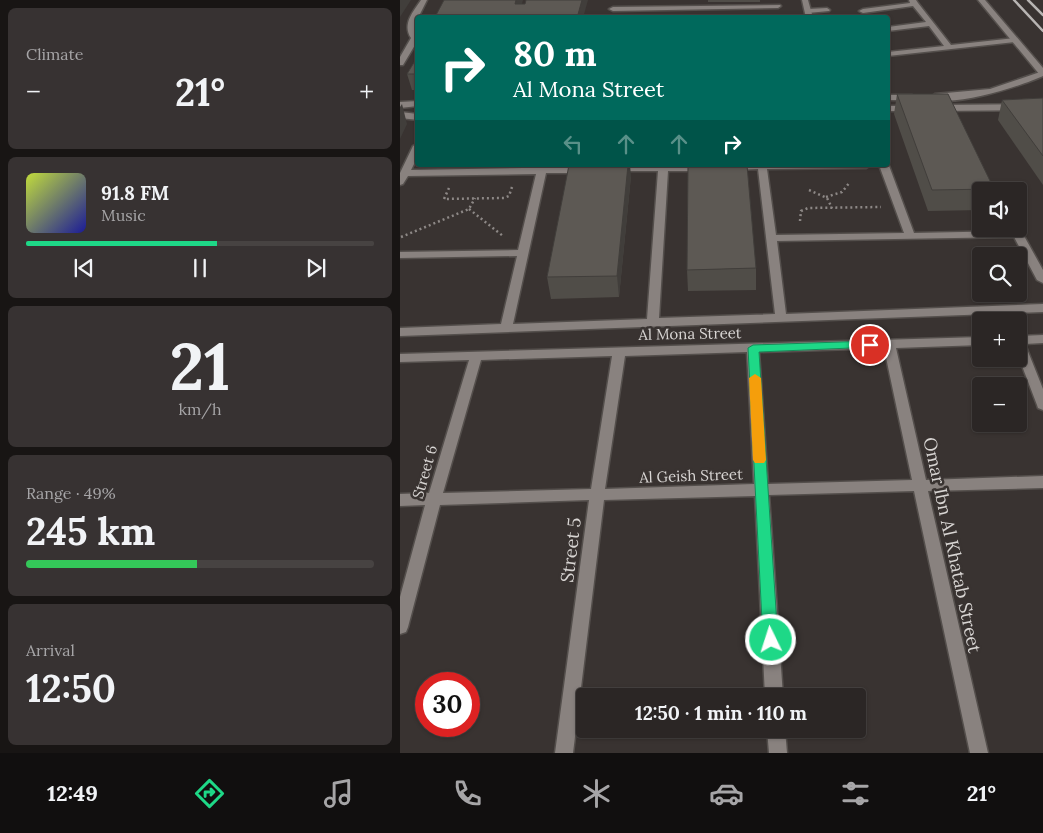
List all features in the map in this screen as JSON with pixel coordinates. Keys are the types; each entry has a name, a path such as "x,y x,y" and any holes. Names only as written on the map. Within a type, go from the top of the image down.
{"street":[{"path":"416,15 424,0"},
{"path":"611,15 615,0"},
{"path":"805,0 809,14"},
{"path":"890,98 953,97 986,94 1026,81 1043,73 981,0"},
{"path":"863,10 914,2 949,47"},
{"path":"612,9 697,4 778,6"},
{"path":"400,63 414,40 410,32 410,25 415,16"},
{"path":"890,29 931,24"},
{"path":"890,54 1015,40"},
{"path":"400,105 415,103"},
{"path":"890,109 927,108 951,112 1043,107"},
{"path":"400,115 415,117"},
{"path":"402,177 415,152"},
{"path":"402,177 456,172 762,167 781,318"},
{"path":"885,167 910,235"},
{"path":"653,322 663,168"},
{"path":"506,328 542,170"},
{"path":"771,238 972,233"},
{"path":"1020,237 1043,280"},
{"path":"400,255 523,253"},
{"path":"400,332 1043,308"},
{"path":"1027,341 1043,339"},
{"name":"Al Mona Street","path":"400,358 972,341"},
{"name":"Omar Ibn Al Khatab Street","path":"889,344 979,753"},
{"path":"753,348 773,688"},
{"name":"Street 5","path":"564,753 597,495 619,352"},
{"name":"Street 6","path":"400,627 434,499 476,356"},
{"path":"1027,363 1043,405"},
{"name":"Al Geish Street","path":"400,500 1043,482"},
{"path":"777,738 778,753"}],"lane":[{"path":"809,14 827,10"}],"path":[{"path":"456,172 444,199 507,197 520,171"},
{"path":"809,190 826,197 831,202 832,208"},
{"path":"400,238 469,209 475,198"},
{"path":"800,238 801,211 808,208 899,207"},
{"path":"469,209 523,253"}],"building":[{"path":"444,0 516,0 515,4 525,4 526,0 582,0 578,15 436,15"},
{"path":"415,61 415,74 407,74"},
{"path":"897,94 948,94 991,182 972,182 972,189 932,190"},
{"path":"1043,98 1043,156 1002,100"},
{"path":"569,167 628,167 617,276 547,277"},
{"path":"688,167 747,167 756,268 687,270"}],"railway":[{"path":"1014,0 1043,31"},
{"path":"1028,0 1043,15"}],"slow traffic":[{"path":"755,378 760,460"}],"route":[{"path":"771,640 753,348 870,345"}]}
